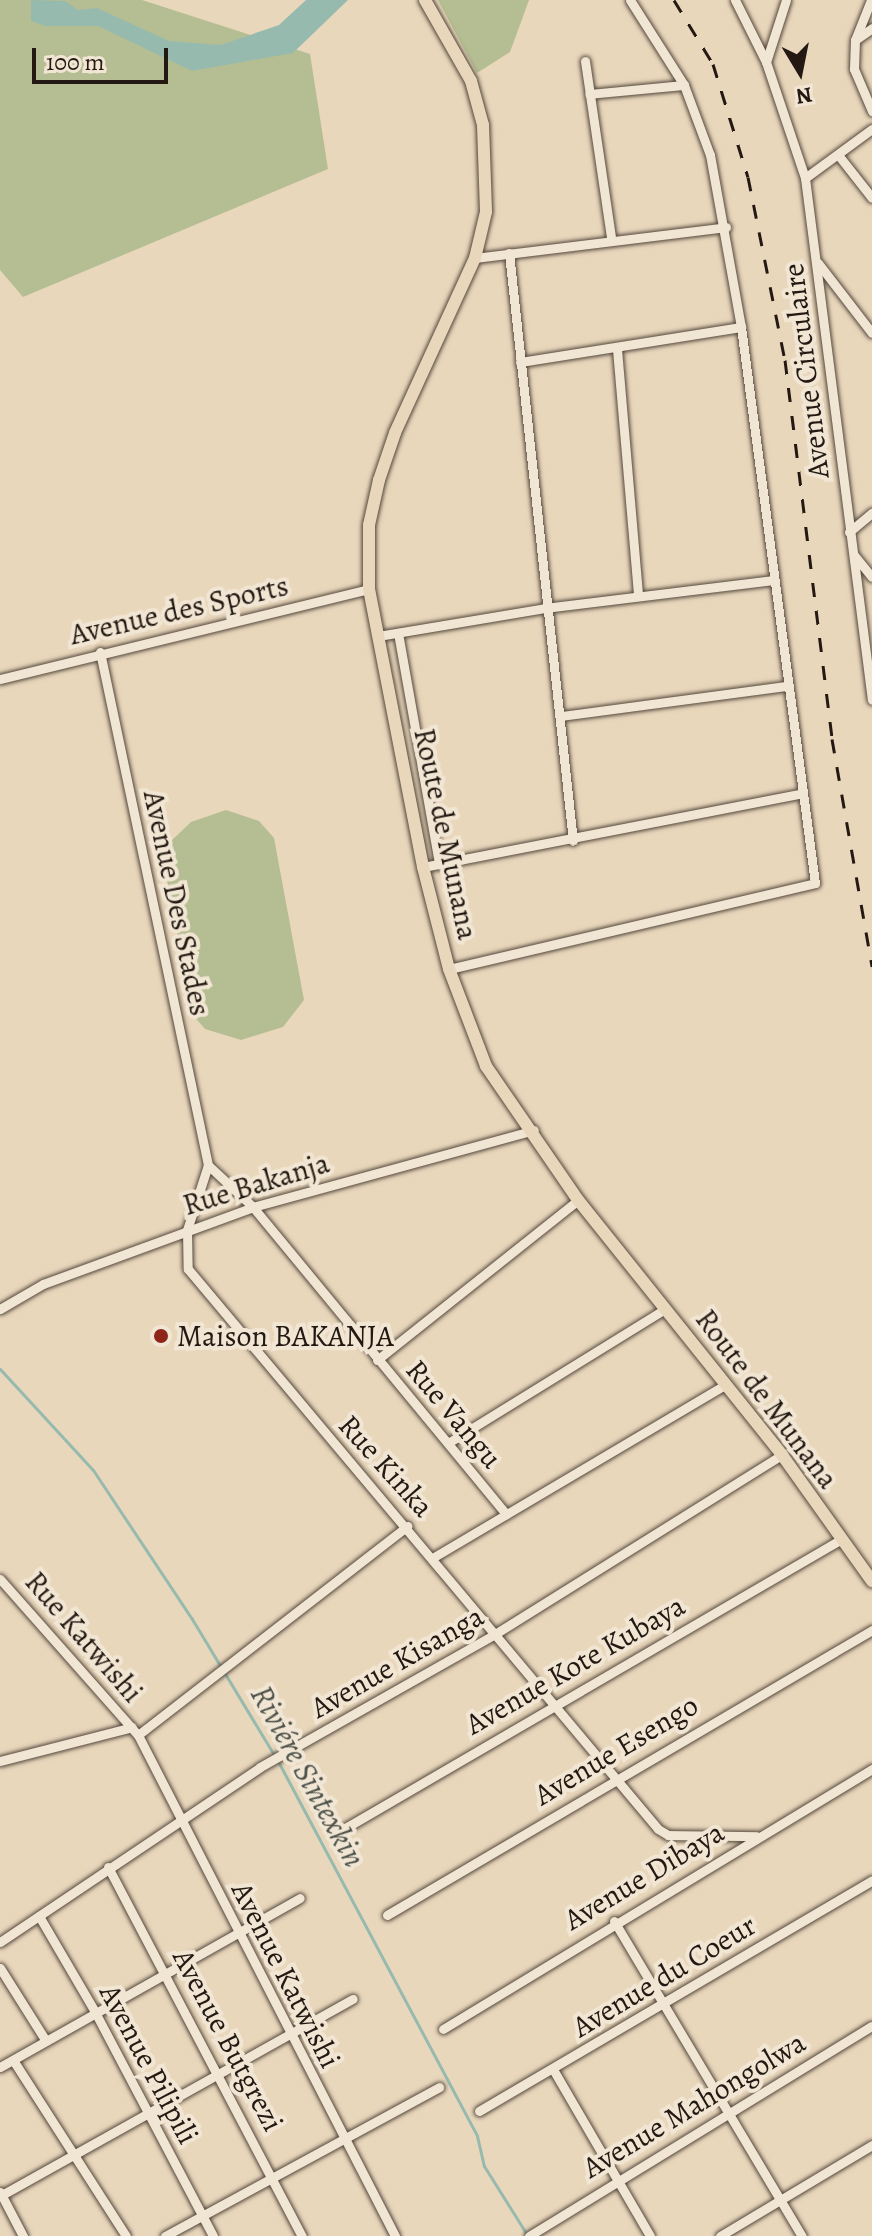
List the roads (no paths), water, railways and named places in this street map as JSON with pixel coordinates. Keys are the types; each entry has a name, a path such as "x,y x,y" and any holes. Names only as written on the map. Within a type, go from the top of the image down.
{"main road":[{"name":"Route de Munana","path":"425,0 455,45 483,125 486,212 475,258 395,433 379,480 369,525 369,589 423,867 449,969 486,1066 534,1130 578,1200 782,1455 872,1581"}],"street":[{"path":"449,969 810,888 815,883 726,227 710,155 684,85 630,0"},
{"name":"Avenue Circulaire","path":"735,0 766,62 805,178 872,700"},
{"path":"766,62 786,0"},
{"path":"871,0 855,40 854,69 872,111"},
{"path":"855,40 872,28"},
{"path":"585,61 611,238"},
{"path":"589,94 684,85"},
{"path":"805,178 872,129"},
{"path":"839,156 872,198"},
{"path":"475,258 611,238 726,227"},
{"path":"509,253 545,608 561,716 573,841"},
{"path":"817,261 872,333"},
{"path":"520,362 741,327"},
{"path":"617,349 638,595"},
{"path":"849,532 872,513"},
{"path":"853,553 872,577"},
{"path":"378,636 545,608 773,580"},
{"name":"Avenue des Sports","path":"0,679 100,652 369,589"},
{"path":"398,633 439,864"},
{"name":"Avenue Des Stades","path":"100,652 208,1165"},
{"path":"561,716 787,686"},
{"path":"423,867 573,841 802,793"},
{"name":"Rue Bakanja","path":"0,1309 43,1284 253,1207 534,1130"},
{"name":"Rue Vangu","path":"208,1165 253,1207 506,1514"},
{"name":"Rue Kinka","path":"208,1165 187,1230 187,1260 193,1277 434,1557 553,1705 668,1835 756,1836"},
{"path":"377,1360 578,1200"},
{"path":"448,1443 665,1309"},
{"path":"434,1557 725,1385"},
{"name":"Avenue Kisanga","path":"0,1942 260,1767 495,1634 782,1455"},
{"path":"0,1761 135,1731 407,1526"},
{"name":"Avenue Kote Kubaya","path":"335,1834 840,1540"},
{"name":"Rue Katwishi","path":"0,1579 135,1731"},
{"name":"Avenue Esengo","path":"387,1915 872,1630"},
{"name":"Avenue Katwishi","path":"135,1731 395,2236"},
{"name":"Avenue Dibaya","path":"443,2029 614,1921 872,1769"},
{"name":"Avenue Butgrezi","path":"108,1867 302,2236"},
{"name":"Avenue du Coeur","path":"479,2111 554,2071 872,1880"},
{"path":"0,2067 300,1898"},
{"name":"Avenue Pilipili","path":"39,1916 95,2012 213,2236"},
{"path":"614,1921 726,2114 802,2236"},
{"path":"0,1968 46,2041"},
{"path":"23,2236 0,2194 353,1999"},
{"name":"Avenue Mahongolwa","path":"529,2236 872,2026"},
{"path":"13,2060 126,2236"},
{"path":"554,2071 650,2236"},
{"path":"165,2236 439,2087"},
{"path":"720,2236 872,2145"}],"water":[{"path":"31,0 65,1 78,10 97,8 169,41 221,45 279,25 306,0 348,0 293,53 192,71 98,26 45,26 31,21"}],"waterway":[{"name":"Riviére Sintexkin","path":"0,1369 93,1470 192,1619 280,1765 477,2136 484,2166 526,2233"}],"railway":[{"path":"674,0 713,64 748,177 785,360 832,739 872,967"}],"place":[{"name":"Maison BAKANJA","path":"161,1336"}]}
